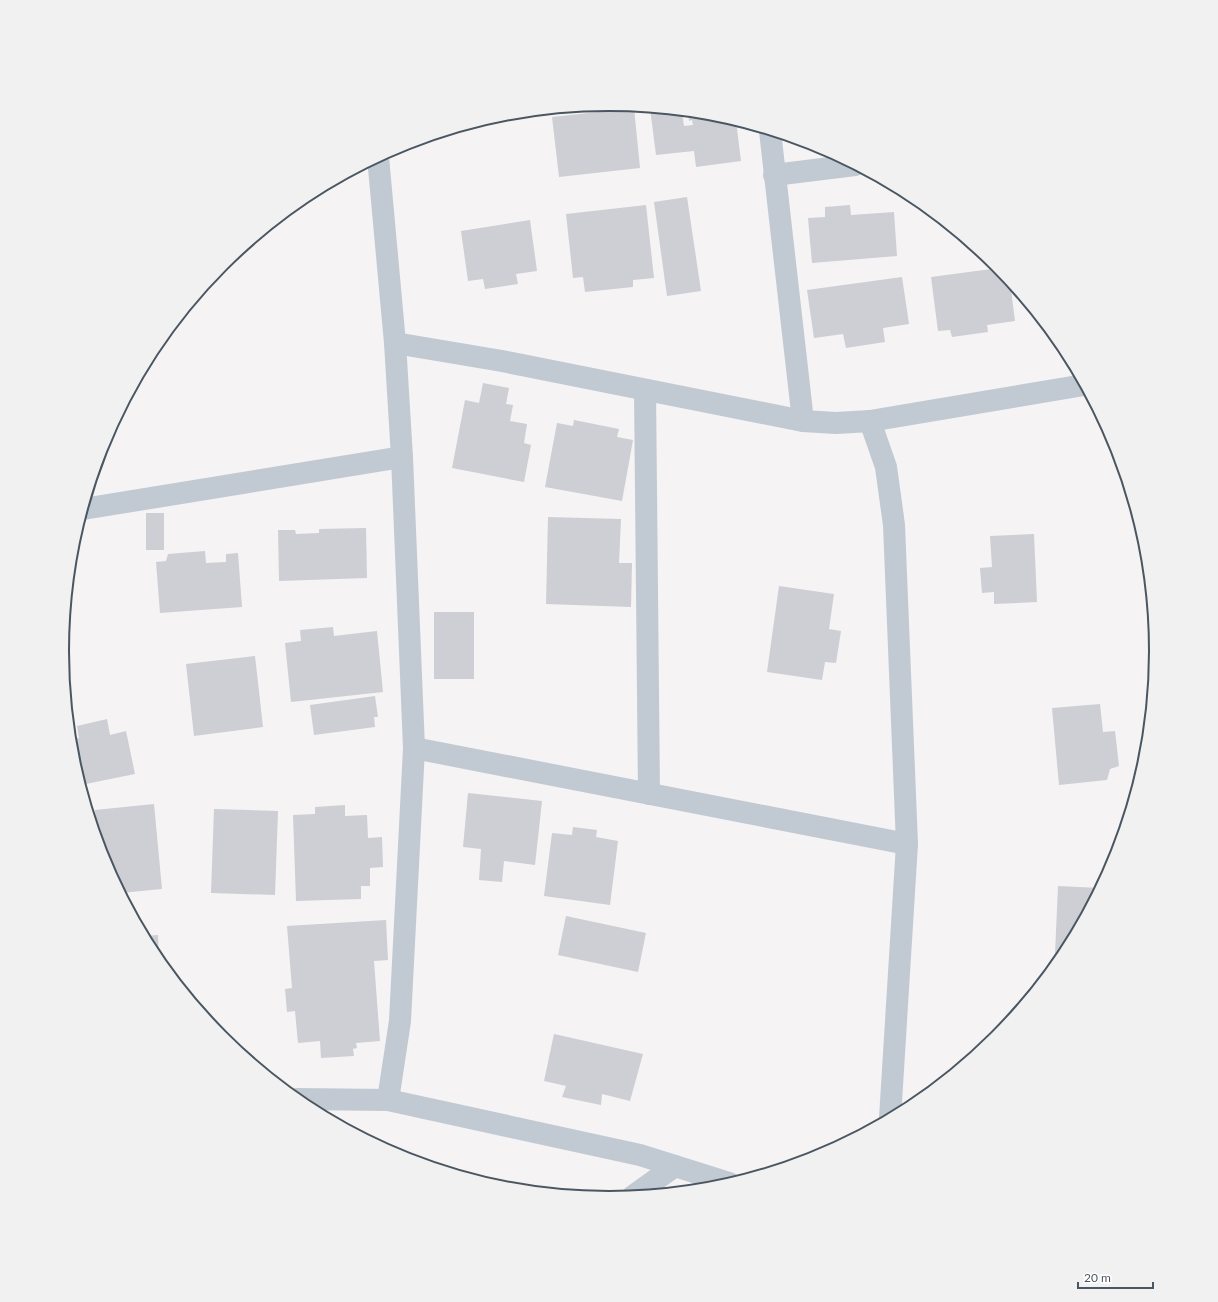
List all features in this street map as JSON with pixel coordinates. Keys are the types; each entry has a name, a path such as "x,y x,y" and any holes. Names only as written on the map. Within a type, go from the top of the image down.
{"street":[{"path":"770,136 803,422"},
{"path":"379,163 395,343 402,456 414,748 400,1021 388,1100"},
{"path":"774,175 846,166"},
{"path":"395,343 502,360 803,422 836,423 870,421 1079,386"},
{"path":"645,390 648,794"},
{"path":"870,421 886,467 894,525 907,844 890,1112"},
{"path":"88,508 402,456"},
{"path":"414,748 907,844"},
{"path":"308,1099 388,1100 640,1155 718,1180"},
{"path":"641,1190 675,1166"}],"building":[{"path":"606,111 634,112 640,168 559,177 552,117"},
{"path":"651,113 683,117 684,126 693,125 692,120 689,121 689,117 737,126 741,161 696,167 694,151 656,155"},
{"path":"687,197 701,291 667,296 654,202"},
{"path":"646,205 654,278 633,280 633,287 585,292 583,277 573,278 566,214"},
{"path":"850,205 851,215 894,212 897,256 812,263 808,218 825,217 825,207"},
{"path":"530,220 537,271 516,274 518,284 485,289 483,279 468,281 461,231"},
{"path":"991,269 1011,291 1015,321 987,325 988,332 952,337 950,330 938,331 931,277"},
{"path":"902,277 909,324 883,328 885,342 846,348 843,334 814,338 807,290"},
{"path":"483,383 509,388 506,404 513,405 510,421 527,424 524,443 531,445 524,482 452,468 465,400 479,403"},
{"path":"574,420 619,429 617,437 633,440 622,501 545,487 557,423 573,426"},
{"path":"146,513 164,513 164,550 146,550"},
{"path":"548,517 621,519 619,563 632,563 631,607 546,604"},
{"path":"366,528 367,578 279,581 278,530 295,530 296,534 319,533 319,529"},
{"path":"1034,534 1037,602 994,604 994,592 982,593 980,568 992,567 990,536"},
{"path":"205,551 206,563 226,562 226,554 238,553 242,607 160,613 156,562 166,561 168,554"},
{"path":"779,586 834,594 829,629 841,631 836,663 825,662 822,680 767,672"},
{"path":"434,612 474,612 474,679 434,679"},
{"path":"333,627 334,636 377,631 383,692 291,702 285,643 301,641 300,630"},
{"path":"255,656 263,727 194,736 186,664"},
{"path":"375,696 378,717 374,717 375,727 314,735 310,705"},
{"path":"1100,704 1103,732 1115,731 1119,766 1110,769 1107,780 1059,785 1052,708"},
{"path":"107,719 110,735 126,731 135,774 85,784 79,756 76,738 79,738 77,726"},
{"path":"468,793 542,801 535,865 504,861 502,882 479,880 481,849 463,847"},
{"path":"154,804 162,889 126,892 110,858 96,817 95,810"},
{"path":"345,805 345,816 367,815 368,838 382,837 383,867 370,868 370,886 361,886 361,899 296,901 293,815 315,814 315,807"},
{"path":"214,809 278,811 275,895 211,893"},
{"path":"573,827 597,830 596,837 618,841 610,905 544,896 552,833 572,835"},
{"path":"1058,886 1094,888 1077,921 1055,954"},
{"path":"566,916 646,933 638,972 558,955"},
{"path":"386,920 388,960 374,961 380,1041 356,1043 357,1048 353,1049 354,1056 321,1058 320,1041 298,1043 295,1011 287,1012 285,989 292,988 287,926"},
{"path":"158,935 159,949 150,936"},
{"path":"554,1034 643,1054 630,1101 602,1094 601,1105 562,1097 566,1086 544,1081"}]}
